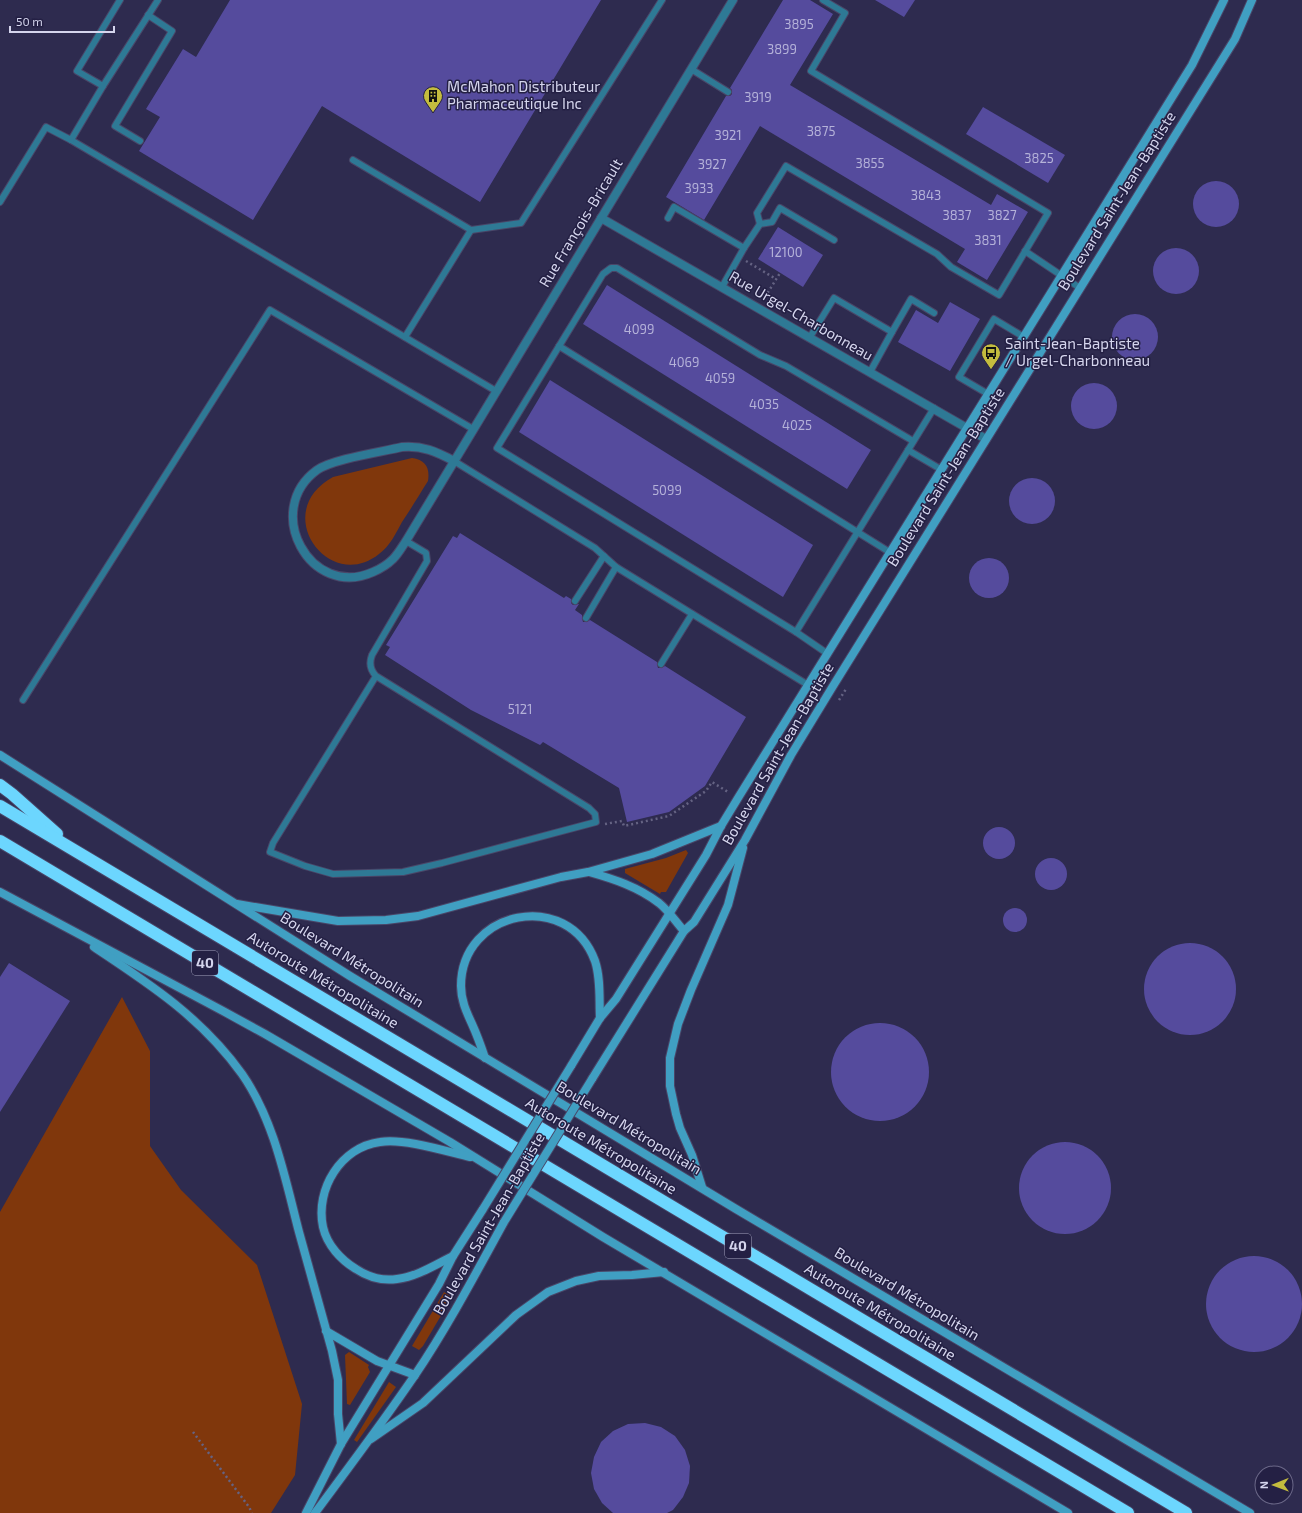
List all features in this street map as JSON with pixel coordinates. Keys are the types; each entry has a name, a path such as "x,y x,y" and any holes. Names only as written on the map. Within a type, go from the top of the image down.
{"highway":[{"path":"0,785 78,852"},
{"name":"Autoroute Métropolitaine","path":"0,806 1186,1513"},
{"name":"40","path":"0,842 1128,1513"},
{"path":"0,848 33,861"}],"main road":[{"name":"Boulevard Saint-Jean-Baptiste","path":"306,1513 341,1444 439,1284 453,1256 600,1018 616,999 706,855 721,826 1192,65 1224,0"},
{"name":"Boulevard Saint-Jean-Baptiste","path":"315,1513 371,1439 415,1375 460,1302 504,1222 684,931 694,922 745,840 810,724 1235,39 1252,0"},
{"name":"Boulevard Métropolitain","path":"0,755 233,903 485,1058 1250,1513"},
{"path":"233,903 332,920 386,920 418,916 561,877 588,872 662,850 721,826"},
{"path":"702,1188 692,1155 680,1128 674,1106 670,1086 670,1058 678,1024 728,905 745,840"},
{"path":"588,872 614,879 632,887 660,904 684,931"},
{"path":"0,892 224,1010 478,1159 603,1237 1068,1513"},
{"path":"485,1058 463,1003 461,986 462,976 467,958 477,941 491,928 508,920 525,916 543,917 561,923 576,933 588,947 597,969 600,1018"},
{"path":"51,920 143,979 172,1001 208,1034 242,1075 263,1111 273,1139 338,1380 338,1414 341,1444"},
{"path":"453,1256 404,1278 385,1279 367,1275 344,1260 337,1253 327,1237 323,1228 322,1218 324,1192 332,1174 345,1159 362,1147 380,1142 404,1142 478,1159"},
{"path":"371,1439 423,1403 516,1315 548,1292 576,1281 599,1276 664,1272"},
{"path":"326,1331 377,1361 415,1375"}],"street":[{"name":"Rue François-Bricault","path":"454,461 426,448 411,446 337,462 318,470 303,484 295,499 293,513 294,528 301,549 315,565 333,574 352,577 373,572 386,565 394,558 406,542 733,0"},
{"name":"Rue Urgel-Charbonneau","path":"601,218 986,439"}],"lane":[{"path":"103,86 77,70 120,0"},
{"path":"71,140 103,86 158,0"},
{"path":"353,160 471,230 521,223 662,0"},
{"path":"760,224 757,213 786,166 937,254 951,267 999,295 1048,214 811,71 845,13 823,0"},
{"path":"140,141 115,126 172,31 148,16"},
{"path":"691,69 728,92"},
{"path":"0,202 46,127 71,140 496,391"},
{"path":"668,218 674,207 744,248"},
{"path":"722,287 744,248 760,224 772,222 780,208 834,240"},
{"path":"405,337 471,230"},
{"path":"1025,251 1080,288"},
{"path":"828,654 796,632 497,448 603,274 611,268 617,268 760,355 786,366 914,441"},
{"path":"810,337 834,298 892,332"},
{"path":"870,372 911,299 934,313"},
{"path":"23,700 270,310 473,429"},
{"path":"988,394 959,377 994,319 1024,337"},
{"path":"559,346 891,553"},
{"path":"796,632 934,408"},
{"path":"908,450 942,470"},
{"path":"454,461 595,548 616,567 808,686"},
{"path":"376,676 273,843 270,852 305,866 333,874 404,872 442,864 596,822 595,814 589,808 376,676 370,666 371,657 427,561 426,553 406,542"},
{"path":"575,601 604,556"},
{"path":"586,618 616,567"},
{"path":"661,664 692,614"}],"path":[{"path":"754,266 776,279"},
{"path":"765,297 780,273"},
{"path":"606,824 622,821 624,826 669,816 706,791 712,782 728,792"},
{"path":"193,1432 252,1513"}],"shaded area":[{"path":"412,458 421,461 426,465 428,469 428,481 392,539 379,554 360,564 342,564 326,556 313,544 306,527 306,509 315,492 333,477"},
{"path":"686,850 688,853 666,892 661,892 660,894 625,873 625,869 666,858"},
{"path":"122,997 150,1051 150,1146 181,1190 257,1265 302,1404 295,1475 271,1513 0,1513 0,1212"},
{"path":"444,1292 452,1297 423,1346 419,1350 412,1346"},
{"path":"349,1352 369,1365 368,1367 370,1372 350,1405 347,1404 345,1355"},
{"path":"389,1382 396,1387 357,1442 354,1440"}],"building":[{"name":"McMahon Distributeur Pharmaceutique Inc","path":"230,0 601,0 480,202 322,106 253,220 139,151 160,117 146,109 183,49 196,57"},
{"path":"783,0 810,0 833,14 790,85 991,205 997,194 1028,212 987,280 957,262 965,249 760,126 704,220 666,197 726,96 730,96 732,94 732,90 730,88"},
{"path":"875,0 915,0 904,17"},
{"path":"983,107 1065,155 1048,183 966,134"},
{"path":"1216,181 1229,185 1235,191 1239,204 1235,217 1229,223 1216,227 1203,223 1197,217 1193,204 1197,191 1203,185"},
{"path":"778,227 823,255 803,287 758,259"},
{"path":"1176,248 1189,252 1195,258 1199,271 1195,284 1189,290 1176,294 1163,290 1157,284 1153,271 1157,258 1163,252"},
{"path":"607,285 871,450 847,489 583,324"},
{"path":"950,302 980,319 950,371 898,342 916,310 938,323"},
{"path":"1135,314 1148,318 1154,324 1158,337 1154,350 1148,356 1135,360 1122,356 1116,350 1112,337 1116,324 1122,318"},
{"path":"550,380 813,545 783,597 519,432"},
{"path":"1094,383 1107,387 1113,393 1117,406 1113,419 1107,425 1094,429 1081,425 1075,419 1071,406 1075,393 1081,387"},
{"path":"1032,478 1045,482 1051,488 1055,501 1051,514 1045,520 1032,524 1019,520 1013,514 1009,501 1013,488 1019,482"},
{"path":"460,533 564,598 566,596 571,599 571,603 573,605 579,604 575,610 582,615 583,622 590,620 657,662 658,668 665,666 746,717 705,786 669,812 627,822 619,788 543,742 540,745 471,710 385,655 390,647 386,645 453,536 457,538"},
{"path":"989,558 997,560 1003,564 1007,570 1009,578 1007,586 1003,592 997,596 989,598 981,596 975,592 971,586 969,578 971,570 975,564 981,560"},
{"path":"999,827 1005,828 1012,834 1015,843 1014,849 1008,856 999,859 993,858 986,852 983,843 984,837 990,830"},
{"path":"1051,858 1057,859 1064,865 1067,874 1066,880 1060,887 1051,890 1045,889 1038,883 1035,874 1036,868 1042,861"},
{"path":"1015,908 1024,911 1027,920 1024,929 1015,932 1006,929 1003,920 1006,911"},
{"path":"1190,943 1208,946 1223,956 1233,971 1236,989 1233,1007 1223,1022 1208,1032 1190,1035 1172,1032 1157,1022 1147,1007 1144,989 1147,971 1157,956 1172,946"},
{"path":"9,963 70,1001 0,1112 0,977"},
{"path":"880,1023 899,1027 915,1037 925,1053 929,1072 925,1091 915,1107 899,1117 880,1121 861,1117 845,1107 835,1091 831,1072 835,1053 845,1037 861,1027"},
{"path":"1065,1142 1083,1145 1098,1155 1108,1170 1111,1188 1108,1206 1098,1221 1083,1231 1065,1234 1047,1231 1032,1221 1022,1206 1019,1188 1022,1170 1032,1155 1047,1145"},
{"path":"1254,1256 1272,1260 1281,1264 1288,1270 1294,1277 1298,1286 1302,1304 1298,1322 1294,1331 1288,1338 1281,1344 1272,1348 1254,1352 1236,1348 1227,1344 1220,1338 1214,1331 1210,1322 1206,1304 1210,1286 1214,1277 1220,1270 1227,1264 1236,1260"},
{"path":"645,1423 661,1427 675,1436 685,1450 690,1466 689,1483 683,1497 673,1510 667,1513 613,1513 602,1503 594,1489 591,1473 594,1457 601,1442 613,1431 628,1424"}],"place":[{"name":"McMahon Distributeur Pharmaceutique Inc","path":"433,113"},
{"name":"Saint-Jean-Baptiste / Urgel-Charbonneau","path":"991,370"}]}
